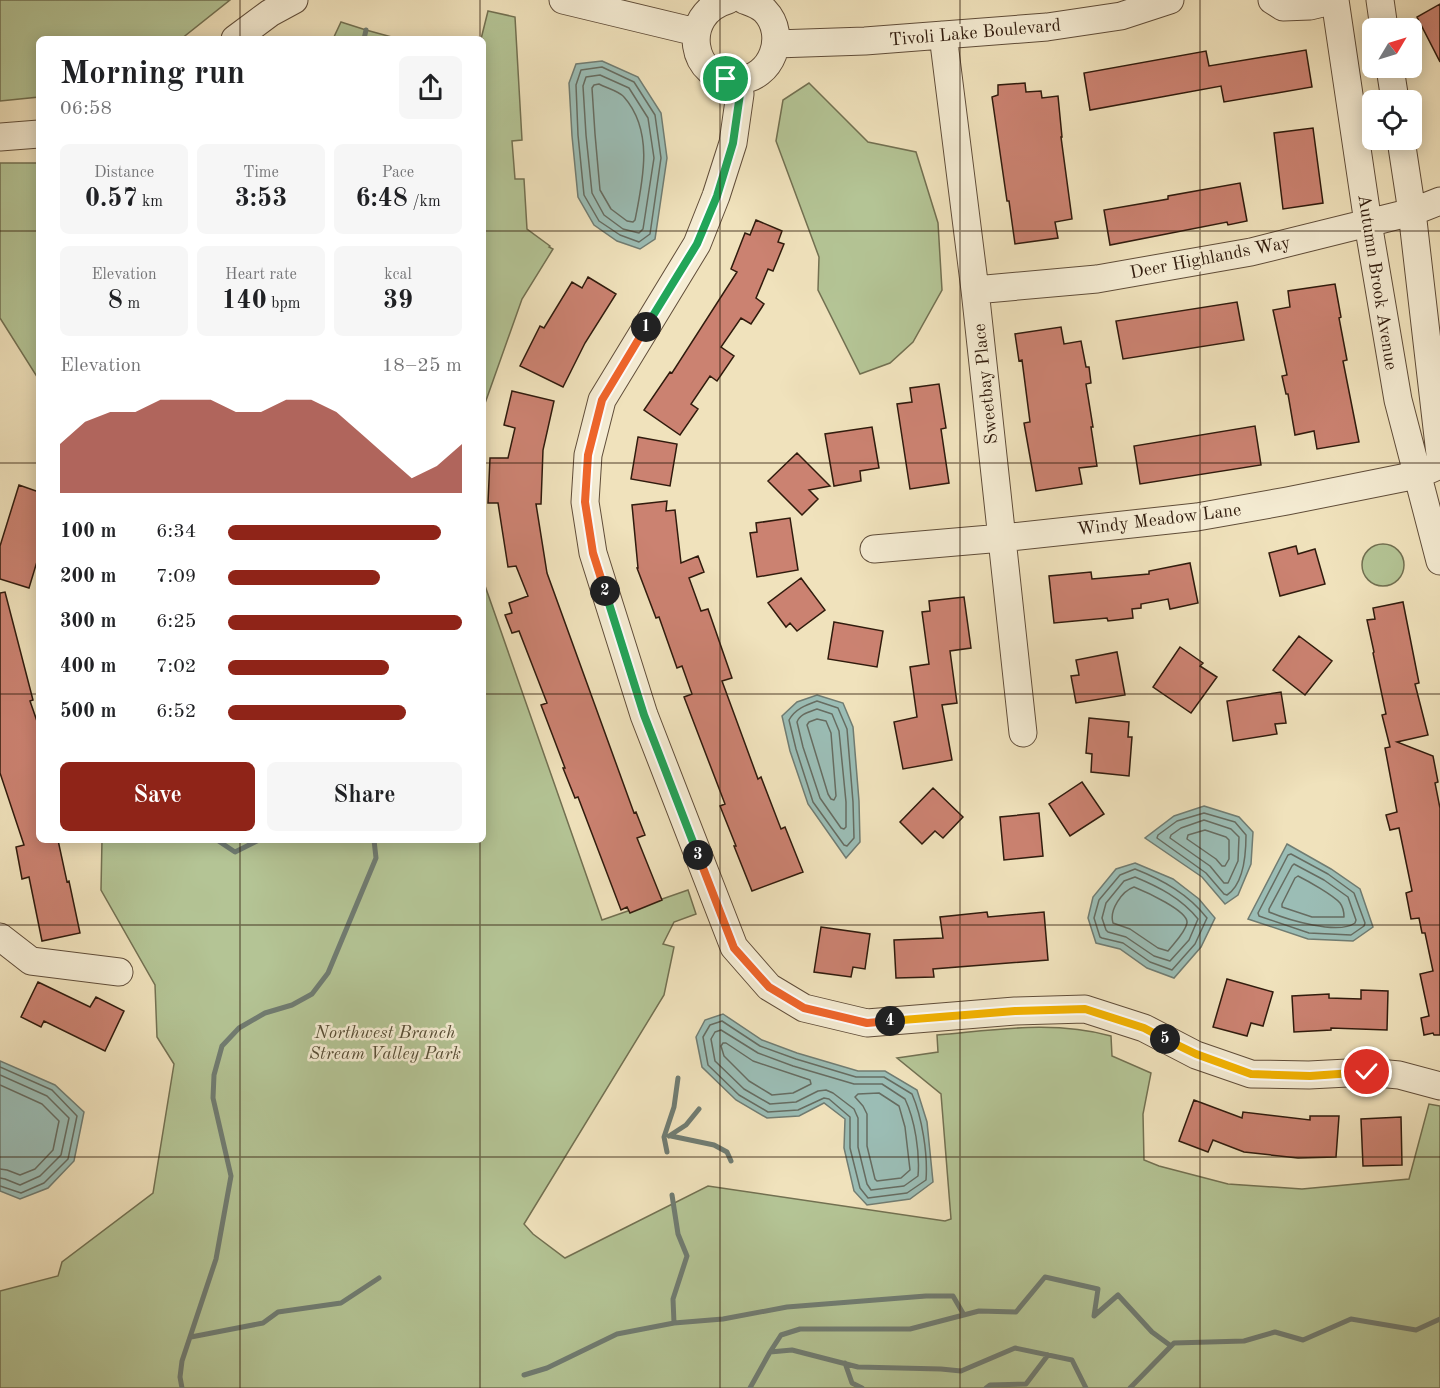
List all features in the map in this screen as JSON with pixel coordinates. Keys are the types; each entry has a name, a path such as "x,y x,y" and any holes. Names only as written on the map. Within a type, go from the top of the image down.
{"street":[{"path":"239,36 270,13 294,0"},
{"path":"563,0 696,32"},
{"path":"728,0 708,10 696,32 696,44 705,66 726,79 738,80 749,78 768,65 776,44 776,32 772,20 764,11 744,0"},
{"name":"Tivoli Lake Boulevard","path":"776,44 865,41 1047,27 1121,16 1170,0"},
{"path":"1272,0 1282,7 1310,6 1335,0"},
{"name":"Autumn Brook Avenue","path":"1335,0 1368,222 1398,400 1429,470 1440,561"},
{"path":"1380,0 1383,18"},
{"name":"Sweetbay Place","path":"943,35 975,290 1023,733"},
{"path":"738,80 740,94 733,143 717,196 697,244 602,400 588,455 585,502 593,553 644,715 734,948 769,987 804,1008 867,1023 1015,1011 1085,1009 1144,1028 1196,1054 1251,1074 1310,1076 1367,1072 1399,1075 1440,1086"},
{"path":"0,137 36,134"},
{"path":"1403,150 1412,212 1440,454"},
{"name":"Deer Highlands Way","path":"975,290 1097,279 1251,252 1412,212 1440,201"},
{"name":"Windy Meadow Lane","path":"874,549 1197,517 1287,501 1429,470"},
{"path":"0,937 31,961 119,972"}],"green space":[{"path":"0,0 230,0 185,36 36,36 36,97 0,101"},
{"path":"488,11 515,17 522,140 512,141 515,179 524,179 527,229 553,249 522,299 486,401 486,36 482,36"},
{"path":"341,22 388,36 334,36"},
{"path":"809,83 868,142 916,152 938,223 942,290 913,342 890,363 860,374 818,290 819,257 776,141 783,100"},
{"path":"0,163 36,163 36,375 0,318"},
{"path":"1383,544 1398,550 1404,565 1398,580 1383,586 1368,580 1362,565 1368,550"},
{"name":"Northwest Branch Stream Valley Park","path":"486,589 602,920 688,890 696,914 674,922 663,944 674,947 664,995 524,1224 533,1234 565,1258 708,1186 945,1221 951,1219 941,1094 897,1058 938,1052 937,1035 1046,1027 1089,1031 1111,1036 1112,1056 1151,1073 1143,1114 1144,1160 1228,1184 1302,1189 1409,1179 1429,1104 1440,1106 1440,1388 0,1388 0,1291 58,1276 62,1262 153,1193 174,1064 157,1037 155,985 101,890 102,843 486,843"}],"water":[{"path":"602,61 638,77 661,113 667,158 655,239 640,249 617,241 594,225 578,197 569,83 576,64"},
{"path":"817,695 843,703 853,727 860,842 846,858 808,804 790,751 782,716 797,702"},
{"path":"1204,806 1239,817 1253,832 1251,864 1238,895 1225,904 1202,877 1145,838 1174,816"},
{"path":"1287,844 1331,869 1360,889 1373,927 1353,941 1308,939 1248,919"},
{"path":"1135,863 1173,879 1199,899 1215,918 1201,947 1174,978 1147,968 1120,949 1096,943 1088,918 1093,897 1116,869"},
{"path":"723,1014 762,1040 858,1071 885,1071 917,1090 927,1122 933,1182 910,1199 867,1205 854,1191 844,1148 845,1119 824,1103 799,1116 767,1118 736,1100 702,1067 696,1037 705,1020"},
{"path":"0,1061 55,1085 84,1112 74,1161 48,1188 20,1199 0,1191"}],"building":[{"path":"1440,4 1440,62 1422,27 1422,18 1417,17"},
{"path":"1306,50 1312,87 1224,102 1221,86 1090,110 1084,73 1206,51 1209,66"},
{"path":"1025,83 1026,92 1041,91 1042,98 1058,96 1072,219 1055,222 1058,238 1015,244 992,97 998,95 998,85"},
{"path":"1313,128 1323,203 1283,209 1274,133"},
{"path":"1240,183 1247,221 1228,225 1227,222 1110,245 1104,210"},
{"path":"756,220 782,231 778,242 784,244 773,271 768,269 756,298 764,304 751,324 741,318 721,347 734,356 717,381 710,376 691,404 698,409 680,435 644,410 670,372 672,373 737,272 731,269 745,233 750,235"},
{"path":"588,277 616,294 585,343 563,387 520,366 540,326 544,328 572,282 582,288"},
{"path":"1335,284 1347,360 1343,361 1359,442 1317,449 1314,431 1295,435 1288,394 1286,394 1282,376 1287,375 1273,310 1290,307 1288,291"},
{"path":"1237,302 1244,340 1123,359 1116,321"},
{"path":"1061,327 1064,344 1081,341 1086,367 1089,367 1091,383 1086,384 1097,466 1079,468 1082,484 1036,491 1024,423 1030,422 1022,360 1019,361 1015,334"},
{"path":"939,384 946,428 941,429 949,483 910,489 897,404 912,402 910,388"},
{"path":"512,391 554,401 543,450 541,504 536,504 547,573 634,813 636,812 645,835 637,838 662,900 630,913 627,907 621,910 578,797 575,798 563,768 565,768 541,705 547,703 519,631 512,633 505,615 512,613 509,603 528,596 516,566 508,567 498,503 488,503 490,458 508,458 515,428 504,425"},
{"path":"1255,426 1261,465 1140,484 1134,446"},
{"path":"872,427 879,468 860,471 861,481 834,486 825,434"},
{"path":"638,437 677,444 670,486 631,479"},
{"path":"797,453 830,486 809,490 818,499 802,515 768,481"},
{"path":"19,485 36,491 36,565 29,588 0,579 0,546"},
{"path":"667,501 666,511 675,510 681,563 698,556 704,572 689,578 701,611 708,609 732,678 722,681 758,779 761,777 781,829 785,827 803,872 752,891 720,806 725,804 684,697 692,694 682,666 677,668 659,617 656,618 637,568 632,505"},
{"path":"790,518 798,570 757,577 750,533 757,532 756,523"},
{"path":"1296,546 1298,554 1315,549 1325,584 1280,596 1269,553"},
{"path":"1190,563 1198,603 1170,609 1168,599 1141,604 1141,608 1132,609 1133,618 1054,623 1049,576 1091,572 1092,579 1149,574 1149,571"},
{"path":"801,578 825,610 797,631 790,623 786,627 768,603"},
{"path":"5,592 36,718 36,843 59,843 80,933 42,941 29,877 22,879 16,847 24,845 0,773 0,593"},
{"path":"964,597 971,648 950,651 957,703 942,705 952,760 903,769 894,722 917,717 910,667 929,664 922,612 930,611 929,601"},
{"path":"1403,602 1419,683 1415,684 1428,735 1397,742 1433,756 1438,782 1435,783 1440,808 1440,1035 1433,1033 1424,1035 1421,1018 1429,1016 1420,974 1433,971 1425,933 1422,933 1419,918 1411,919 1406,893 1412,891 1399,828 1390,830 1386,815 1397,812 1385,748 1390,747 1382,715 1386,714 1367,620 1375,619 1373,608"},
{"path":"834,622 883,631 877,667 828,659"},
{"path":"1299,636 1332,661 1305,695 1273,670"},
{"path":"1180,647 1203,663 1200,666 1217,677 1191,713 1153,687"},
{"path":"1117,652 1125,695 1076,703 1071,676 1079,675 1076,660"},
{"path":"1281,692 1286,723 1275,724 1277,734 1233,741 1227,701"},
{"path":"1089,718 1129,722 1128,737 1132,737 1129,776 1091,772 1092,754 1086,753"},
{"path":"1082,782 1104,814 1070,836 1049,804"},
{"path":"933,788 963,817 943,838 935,831 922,844 900,822"},
{"path":"1039,813 1043,856 1004,860 1000,817"},
{"path":"987,912 988,917 1044,912 1048,960 933,969 934,977 896,978 894,940 943,938 940,917"},
{"path":"821,927 870,934 865,969 853,967 851,977 814,972"},
{"path":"1227,979 1273,992 1263,1026 1251,1023 1247,1036 1213,1027"},
{"path":"38,982 90,1007 96,997 124,1011 105,1051 44,1021 41,1027 21,1017"},
{"path":"1361,990 1388,991 1387,1030 1331,1028 1331,1030 1294,1032 1292,996 1329,994 1329,998 1361,999"},
{"path":"1194,1100 1242,1118 1243,1112 1310,1120 1310,1116 1339,1116 1336,1157 1298,1158 1244,1152 1213,1140 1208,1152 1179,1141"},
{"path":"1401,1117 1402,1165 1363,1166 1361,1119"}],"waterway":[{"path":"365,36 366,30"},
{"path":"222,843 235,852 253,843"},
{"path":"182,1388 180,1377 182,1361 216,1259 231,1176 213,1098 214,1075 222,1046 239,1028 265,1013 292,1005 312,994 328,973 376,858 374,843"},
{"path":"667,1152 664,1137 674,1107 678,1078"},
{"path":"669,1136 686,1125 699,1109"},
{"path":"671,1136 714,1145 727,1152 731,1161"},
{"path":"672,1195 678,1234 687,1256 673,1299 674,1323"},
{"path":"770,1352 781,1335 800,1329 910,1329 979,1311 1016,1312 1045,1277 1098,1289 1094,1316 1118,1295 1152,1332 1171,1346"},
{"path":"191,1337 263,1323 278,1312 341,1303 379,1278"},
{"path":"524,1375 547,1368 617,1334 674,1323 723,1319 787,1307 953,1296 964,1315"},
{"path":"1130,1388 1174,1343 1244,1341 1275,1332 1303,1340 1351,1319 1416,1330 1440,1319"},
{"path":"750,1388 770,1352 792,1350 858,1367 961,1371 1015,1348 1072,1360 1086,1388"},
{"path":"986,1388 990,1385 1026,1384 1048,1355"},
{"path":"845,1363 852,1383 862,1388"}],"route":[{"path":"726,79 738,80 740,94 733,143 717,196 697,244 602,400 588,455 585,502 593,553 644,715 734,948 769,987 804,1008 867,1023 1015,1011 1085,1009 1144,1028 1196,1054 1251,1074 1310,1076 1367,1072"}]}
